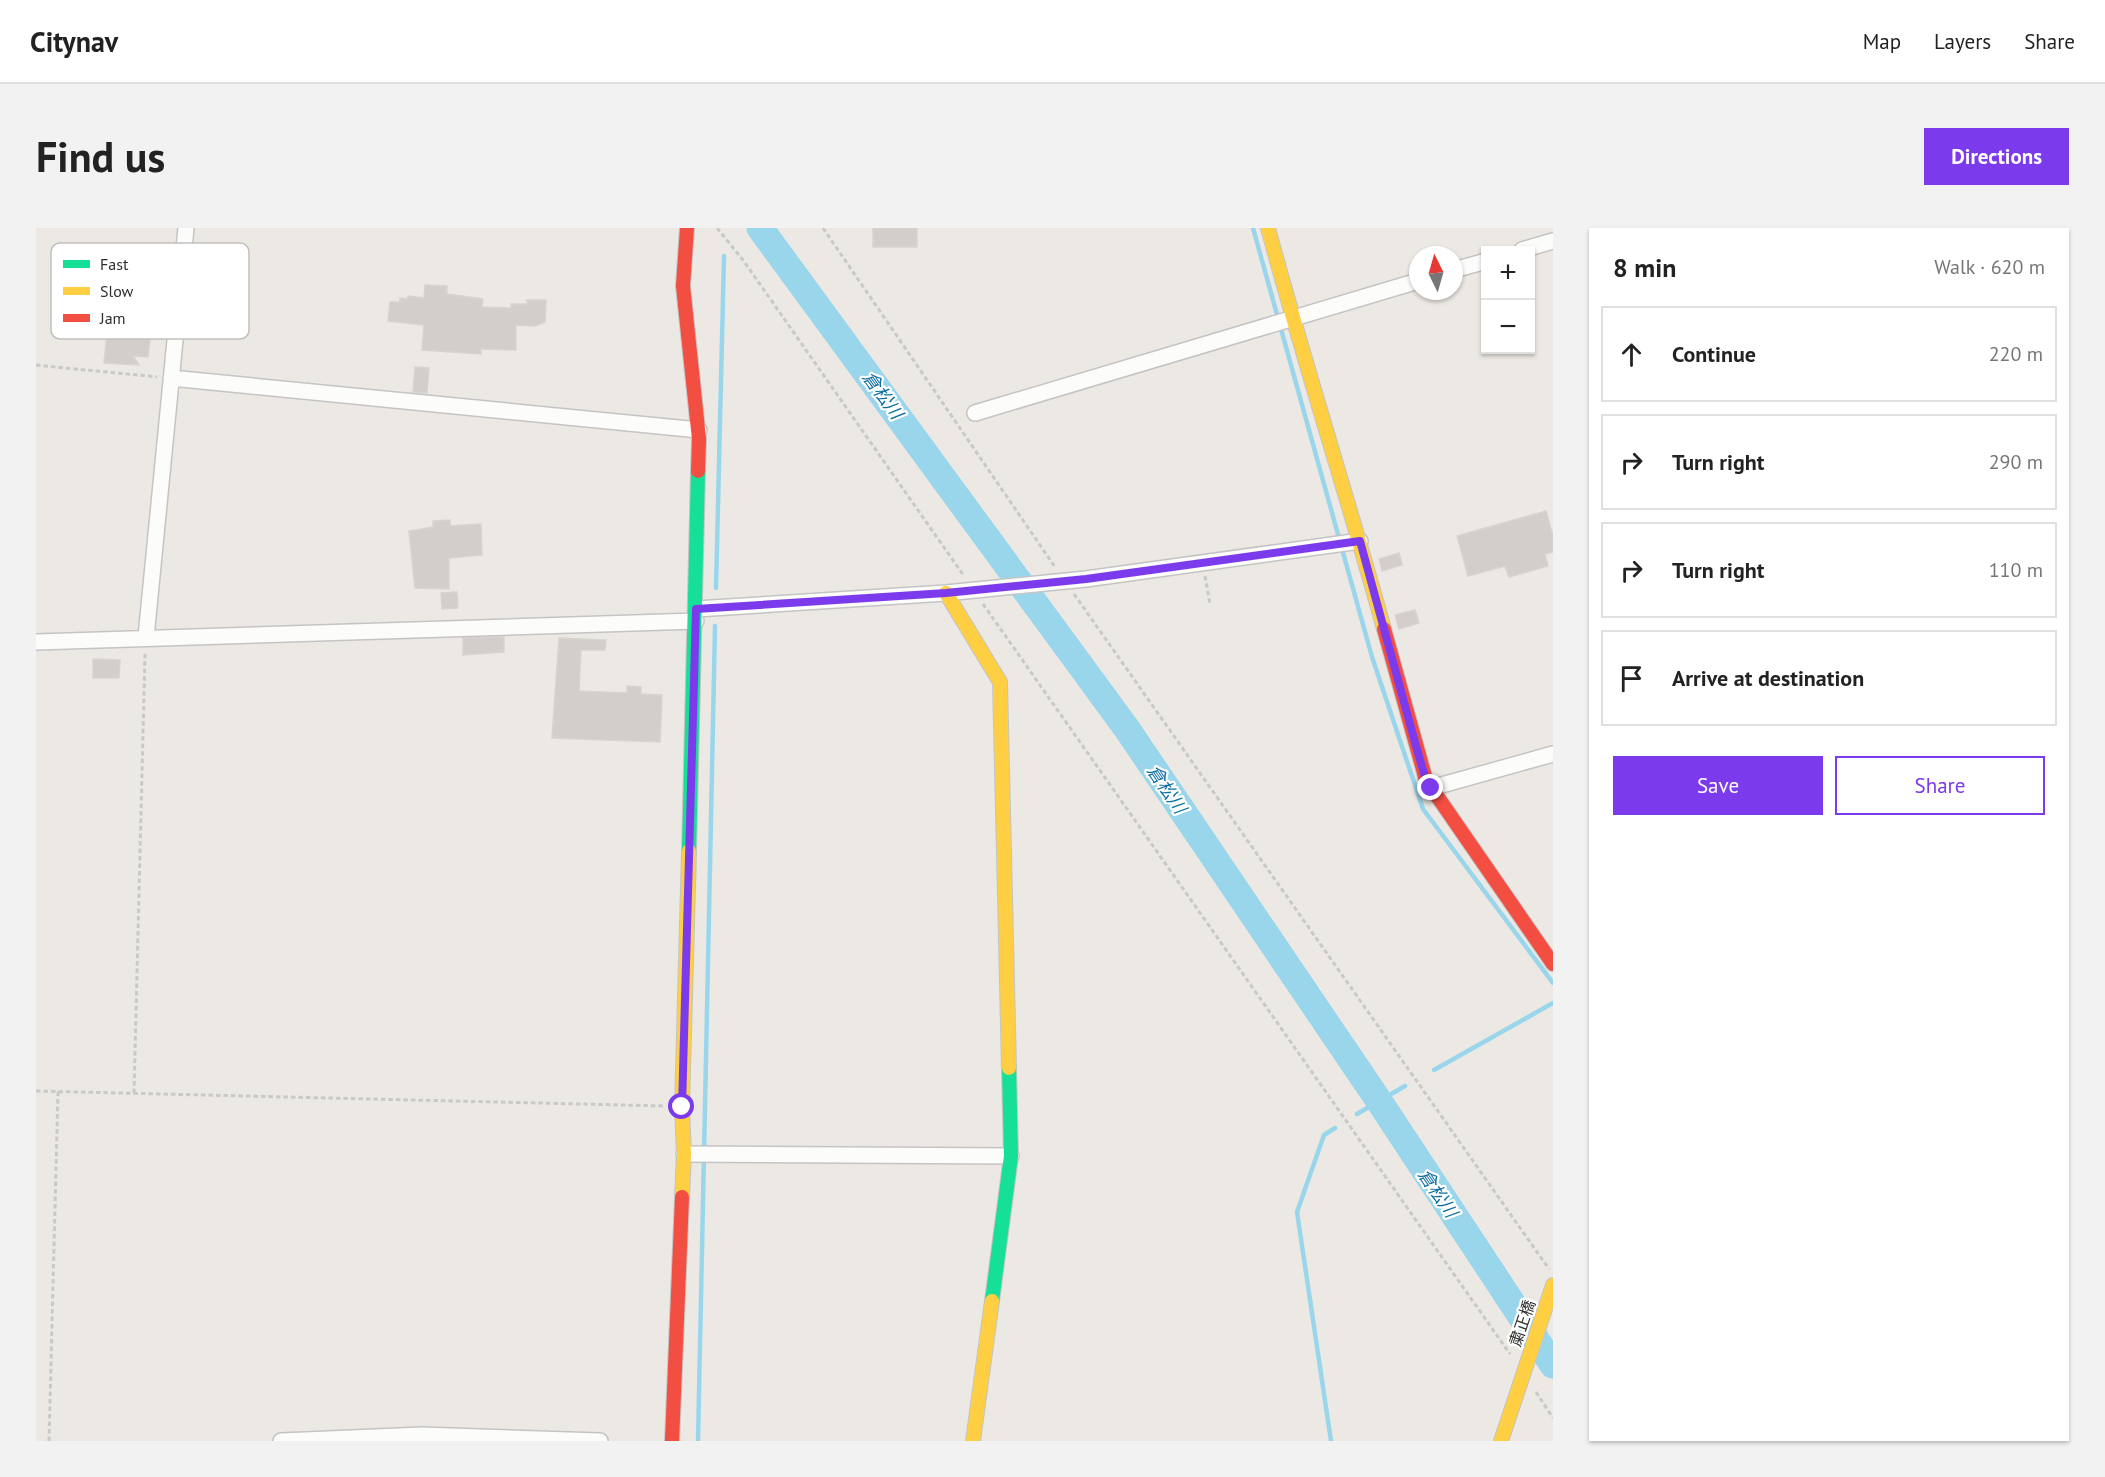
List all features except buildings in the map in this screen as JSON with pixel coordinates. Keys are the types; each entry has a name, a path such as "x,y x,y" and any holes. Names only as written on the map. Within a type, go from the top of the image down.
{"street":[{"path":"184,243 186,228"},
{"path":"672,1441 689,1154 682,1107 699,430 683,286 687,228"},
{"path":"1268,228 1355,542 1426,780 1553,964"},
{"path":"1535,247 1553,242"},
{"path":"1463,267 1481,262"},
{"path":"975,413 1409,284"},
{"path":"146,637 175,339"},
{"path":"171,378 699,430"},
{"path":"36,642 696,615 1086,579 1355,542"},
{"path":"946,593 1000,681 1011,1156 973,1441"},
{"path":"1431,788 1553,754"},
{"path":"689,1154 1011,1156"},
{"name":"粛正橋","path":"1501,1441 1553,1284"},
{"path":"281,1441 422,1435 600,1441"}],"path":[{"path":"717,228 743,260 1553,1418"},
{"path":"823,228 1065,581 1553,1275"},
{"path":"36,365 171,378"},
{"path":"1206,583 1209,604"},
{"path":"134,1093 146,637"},
{"path":"36,1091 682,1107"},
{"path":"49,1441 58,1091"}],"waterway":[{"name":"倉松川","path":"760,228 1127,729 1379,1101 1553,1365"},
{"path":"1253,228 1372,657 1423,809 1553,983"},
{"path":"716,588 724,256"},
{"path":"698,1441 715,626"},
{"path":"1434,1070 1553,1003"},
{"name":"倉松川","path":"1357,1114 1405,1086"},
{"path":"1331,1441 1297,1212 1324,1135 1335,1128"}],"traffic: fast":[{"path":"689,851 698,471"},
{"path":"992,1301 1011,1156 1009,1068"}],"traffic: slow":[{"path":"1268,228 1384,629"},
{"path":"946,593 1000,682 1009,1068"},
{"path":"682,1197 684,1154 682,1107 689,851"},
{"path":"1501,1441 1553,1285"},
{"path":"973,1441 992,1301"}],"traffic: jam":[{"path":"687,228 683,286 699,439 698,471"},
{"path":"1384,629 1426,780 1553,964"},
{"path":"672,1441 682,1197"}],"route":[{"path":"682,1107 696,609 946,593 1086,579 1360,541 1416,746 1426,780 1431,788"}]}
